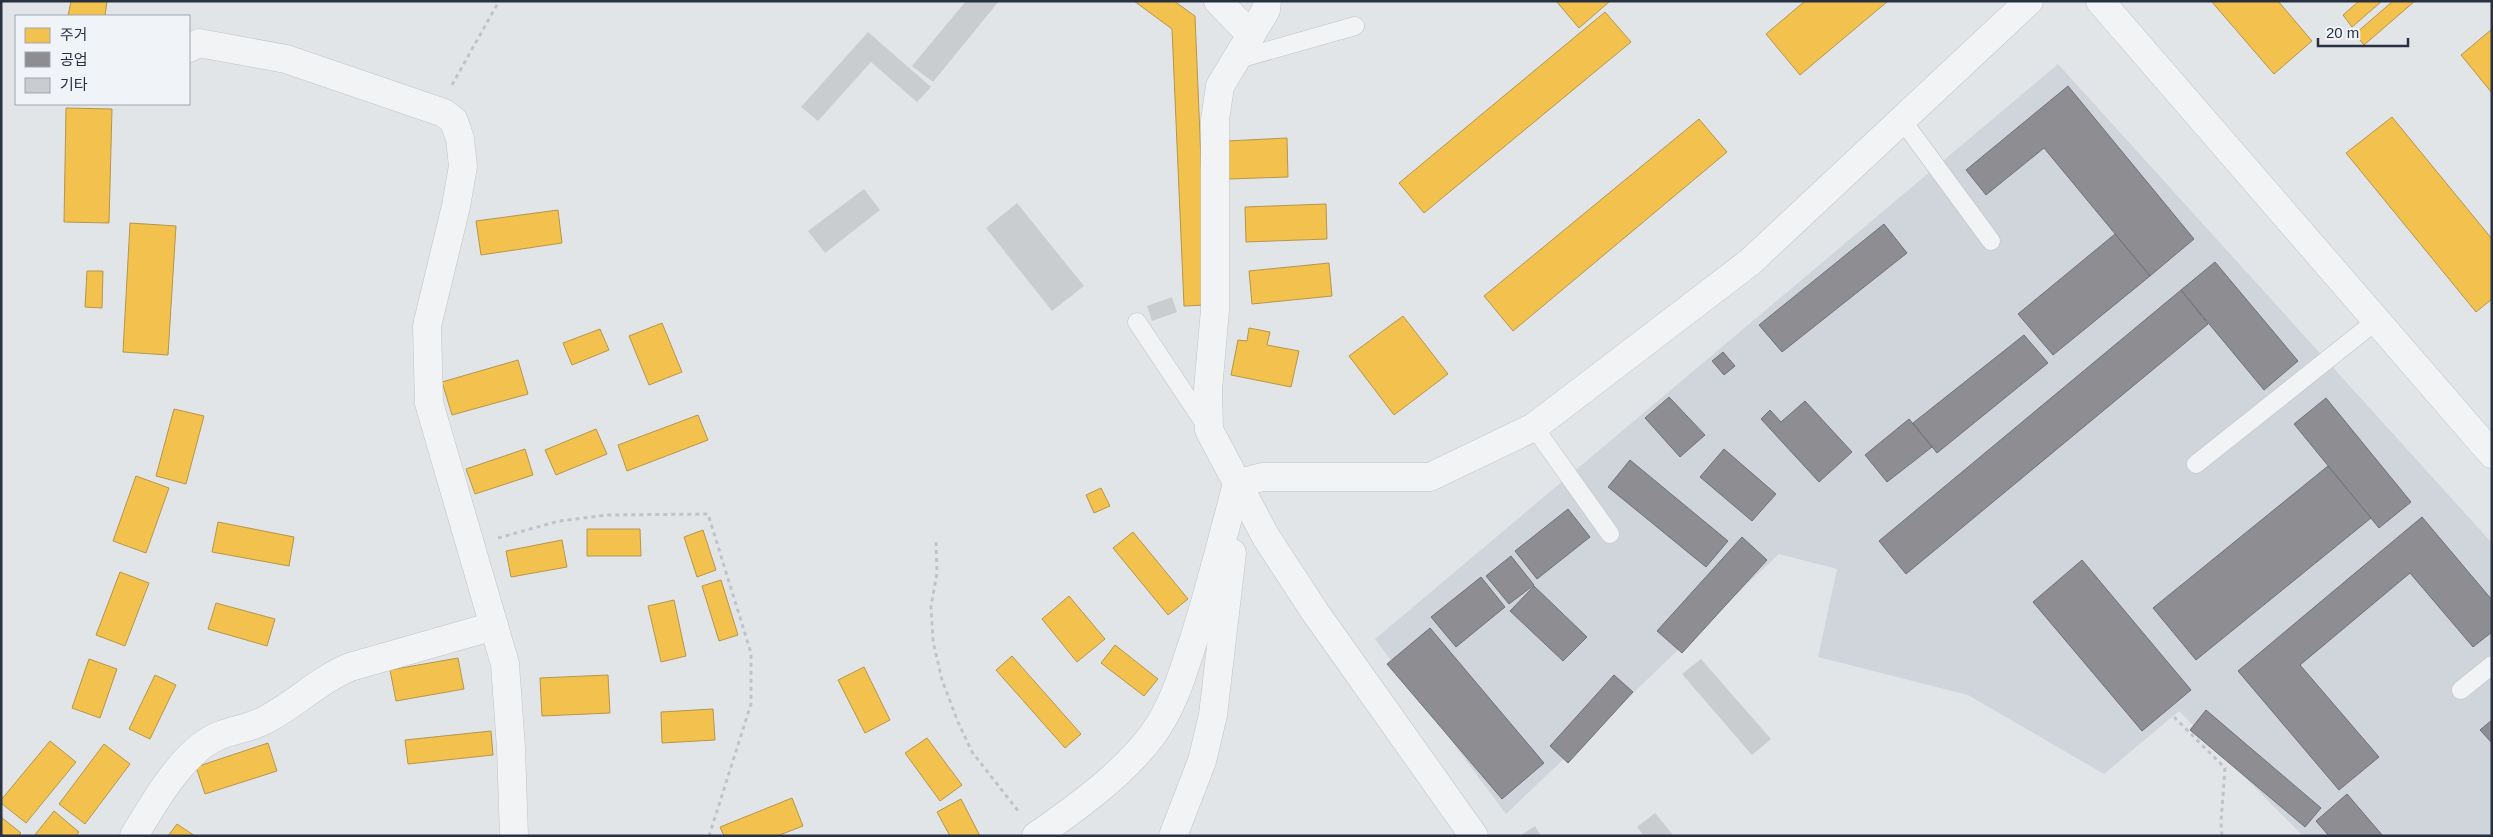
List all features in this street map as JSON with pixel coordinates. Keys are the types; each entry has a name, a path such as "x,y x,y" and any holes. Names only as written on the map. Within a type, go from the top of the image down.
{"street":[{"path":"1218,1 1251,35"},
{"path":"1267,1 1266,10 1220,86 1215,120 1215,310 1208,389 1209,430 1266,537 1315,612 1474,836"},
{"path":"1237,484 1262,477 1430,477 1534,427 1750,262 2029,1"},
{"path":"2100,1 2492,454"},
{"path":"190,48 199,43 286,59 444,113 454,121 460,139 463,166 456,206 427,326 426,364 429,402 505,664 511,748 514,836"},
{"path":"1036,835 1073,810 1121,768 1152,735 1173,702 1197,630 1237,484"},
{"path":"1173,836 1202,760 1212,715 1224,625 1237,484"},
{"path":"134,836 175,774 193,755 214,738 262,722 331,675 350,667 494,626"}],"lane":[{"path":"1235,60 1355,26"},
{"path":"1902,120 1991,241"},
{"path":"2196,464 2376,321"},
{"path":"1137,322 1209,430"},
{"path":"1534,427 1610,534"},
{"path":"2461,690 2492,665"}],"path":[{"path":"454,121 452,83 499,1"},
{"path":"471,546 559,521 607,515 708,514 751,653 751,704 709,836"},
{"path":"936,542 937,573 931,606 933,641 942,680 972,752 1036,835"},
{"path":"2174,717 2225,768 2221,822 2222,836"}],"shaded area":[{"path":"2058,64 2492,543 2492,836 2303,836 2179,711 2104,774 1968,695 1818,657 1837,569 1779,554 1506,814 1375,639"}],"building: 주거":[{"path":"71,1 107,1 105,15 68,15"},
{"path":"1134,1 1174,1 1195,16 1207,305 1184,306 1172,29"},
{"path":"1556,1 1609,1 1609,2 1579,28"},
{"path":"1805,1 1888,1 1800,75 1766,34"},
{"path":"2211,1 2278,1 2312,41 2274,74"},
{"path":"2359,1 2382,1 2352,27 2343,15"},
{"path":"2393,1 2415,1 2364,45 2355,34"},
{"path":"1605,12 1631,42 1424,213 1399,183"},
{"path":"2492,29 2492,93 2461,55"},
{"path":"66,108 112,109 109,223 64,222"},
{"path":"2392,117 2492,239 2492,299 2476,312 2346,153"},
{"path":"1699,119 1727,152 1513,331 1484,296"},
{"path":"1287,138 1288,177 1228,179 1227,141"},
{"path":"1326,204 1327,239 1246,242 1245,207"},
{"path":"558,210 562,243 481,255 476,221"},
{"path":"130,223 176,226 168,355 123,352"},
{"path":"1329,263 1332,296 1252,304 1249,271"},
{"path":"87,271 103,271 102,308 85,307"},
{"path":"1403,316 1448,374 1394,415 1349,356"},
{"path":"662,323 682,372 649,385 629,336"},
{"path":"1249,328 1270,332 1267,345 1299,351 1291,387 1231,375 1238,340 1247,341"},
{"path":"600,329 609,350 572,365 563,343"},
{"path":"518,360 528,394 452,415 442,382"},
{"path":"174,409 204,416 186,484 156,476"},
{"path":"698,415 708,440 627,471 618,445"},
{"path":"596,429 607,454 556,475 545,450"},
{"path":"525,449 533,475 475,494 466,469"},
{"path":"136,476 169,488 146,553 113,541"},
{"path":"1101,488 1110,506 1094,513 1086,495"},
{"path":"218,522 294,537 289,566 212,552"},
{"path":"587,529 640,529 641,556 587,556"},
{"path":"703,530 716,570 697,577 684,537"},
{"path":"1133,532 1188,599 1168,615 1113,548"},
{"path":"562,540 567,567 511,577 506,551"},
{"path":"120,572 149,583 125,646 96,635"},
{"path":"721,580 738,635 719,641 702,586"},
{"path":"1069,596 1105,639 1077,662 1042,619"},
{"path":"674,600 686,656 661,662 648,606"},
{"path":"216,603 275,619 267,646 208,629"},
{"path":"1115,645 1158,679 1144,696 1101,663"},
{"path":"1012,656 1081,734 1065,748 996,670"},
{"path":"458,658 464,689 396,701 390,670"},
{"path":"89,659 117,669 100,718 72,708"},
{"path":"864,667 890,720 865,733 838,680"},
{"path":"155,675 176,685 150,739 129,729"},
{"path":"608,675 610,713 542,716 540,678"},
{"path":"713,709 715,740 662,743 661,712"},
{"path":"491,731 493,755 408,764 405,740"},
{"path":"927,738 962,785 940,801 905,753"},
{"path":"50,741 76,762 26,823 1,803 1,800"},
{"path":"268,743 277,771 205,794 196,767"},
{"path":"104,744 130,764 85,824 59,804"},
{"path":"792,798 803,826 777,836 724,836 720,827"},
{"path":"961,799 980,836 950,836 937,812"},
{"path":"54,811 79,832 76,836 34,836"},
{"path":"1,817 21,833 18,836 1,836"},
{"path":"177,824 195,836 168,836"}],"building: 공업":[{"path":"2068,86 2194,239 2150,276 2044,148 1986,195 1966,170"},
{"path":"1884,224 1907,253 1782,352 1759,325"},
{"path":"2115,234 2150,276 2053,355 2018,314"},
{"path":"2215,262 2298,361 2264,390 2181,290"},
{"path":"2181,290 2208,324 1906,574 1879,541"},
{"path":"2024,335 2048,363 1937,453 1913,423"},
{"path":"1723,352 1735,366 1724,375 1712,361"},
{"path":"1669,397 1705,435 1680,457 1645,418"},
{"path":"2326,398 2411,502 2379,528 2294,424"},
{"path":"1805,401 1852,452 1819,482 1761,419 1770,410 1781,422"},
{"path":"1909,419 1932,447 1887,482 1865,455"},
{"path":"1724,449 1776,494 1752,521 1700,477"},
{"path":"1630,460 1728,541 1706,567 1608,487"},
{"path":"2328,466 2371,518 2196,660 2153,608"},
{"path":"1568,509 1590,537 1537,579 1515,551"},
{"path":"2422,517 2492,600 2492,632 2473,647 2410,573 2300,665 2379,757 2339,790 2238,671"},
{"path":"1742,537 1767,560 1682,653 1657,631"},
{"path":"1511,556 1534,585 1509,604 1486,576"},
{"path":"2082,560 2191,690 2142,731 2033,602"},
{"path":"1481,577 1505,607 1456,647 1431,617"},
{"path":"1534,586 1587,637 1563,661 1510,611"},
{"path":"1430,628 1544,763 1502,799 1387,664"},
{"path":"1614,675 1633,692 1568,763 1550,746"},
{"path":"2206,710 2321,808 2305,827 2190,730"},
{"path":"2492,720 2492,743 2480,730"},
{"path":"2347,794 2383,836 2329,836 2316,821"}],"building: 기타":[{"path":"966,1 999,1 933,82 912,66"},
{"path":"868,32 931,87 917,102 871,62 818,121 801,107"},
{"path":"864,189 880,210 825,253 808,231"},
{"path":"1017,203 1084,286 1052,311 986,228"},
{"path":"1172,297 1177,312 1152,321 1147,306"},
{"path":"1701,659 1771,739 1752,755 1682,674"},
{"path":"1655,813 1674,836 1644,836 1637,827"},
{"path":"1535,826 1541,836 1520,836"}]}
